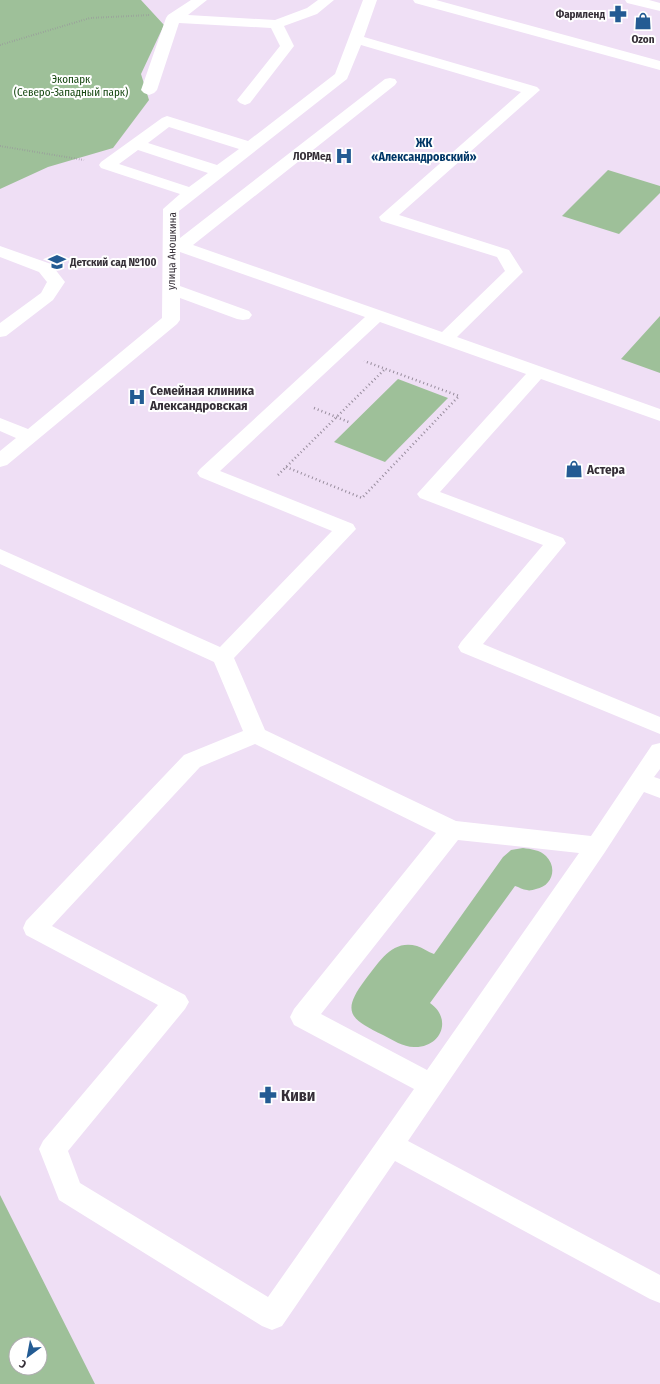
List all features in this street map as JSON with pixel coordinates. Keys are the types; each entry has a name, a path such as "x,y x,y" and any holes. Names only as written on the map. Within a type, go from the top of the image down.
{"street":[{"path":"149,90 173,18 200,0"},
{"path":"173,18 276,24 312,12 327,0"},
{"path":"420,0 660,66"},
{"path":"632,0 660,7"},
{"name":"улица Аношкина","path":"0,461 170,320 171,295 177,245 171,209 342,76 353,45 365,2"},
{"path":"245,100 287,46 276,24"},
{"path":"353,45 419,68"},
{"path":"353,45 532,90 387,217 503,254 514,272 445,339"},
{"path":"177,245 390,82"},
{"path":"107,165 167,121 250,147"},
{"path":"136,144 219,171"},
{"path":"107,165 192,193"},
{"path":"177,245 660,415"},
{"path":"0,251 45,268 56,282 47,296 0,332"},
{"path":"171,295 238,319"},
{"path":"223,657 346,529 207,473 377,315"},
{"path":"538,372 427,494 556,543 469,647 660,726"},
{"path":"0,424 29,436"},
{"path":"0,556 223,657 256,735 452,830 597,846"},
{"path":"256,735 192,761 35,928 176,1002 52,1149 69,1191 272,1316 597,846 650,784 660,751"},
{"path":"432,1085 303,1017 452,830"},
{"path":"390,1145 660,1290"}],"path":[{"path":"0,45 90,18 153,15"},
{"path":"0,146 107,165"},
{"path":"286,467 362,498 459,396 337,352"},
{"path":"259,493 385,369"},
{"path":"287,398 351,423"}],"green space":[{"name":"Экопарк (Северо-Западный парк)","path":"0,0 141,0 164,25 141,74 149,100 113,148 48,167 0,189"},
{"path":"608,170 660,186 660,193 619,234 562,216"},
{"path":"660,316 660,373 621,359"},
{"path":"398,379 448,398 385,462 334,442"},
{"path":"523,848 532,849 544,854 552,866 552,876 546,884 534,890 526,890 515,886 430,1003 441,1017 441,1031 437,1038 431,1043 423,1046 406,1046 356,1019 351,1007 353,1000 365,980 381,959 393,949 408,945 417,946 434,954 503,857 511,850"},
{"path":"0,1195 95,1384 0,1384"}],"place":[{"name":"Фармленд","path":"618,14"},
{"name":"Ozon","path":"643,21"},
{"name":"ЛОРМед","path":"344,156"},
{"name":"Детский сад №100","path":"57,262"},
{"name":"Семейная клиника Александровская","path":"137,397"},
{"name":"Астера","path":"574,469"},
{"name":"Киви","path":"268,1095"}],"district":[{"name":"ЖК «Александровский»","path":"424,150"}]}
